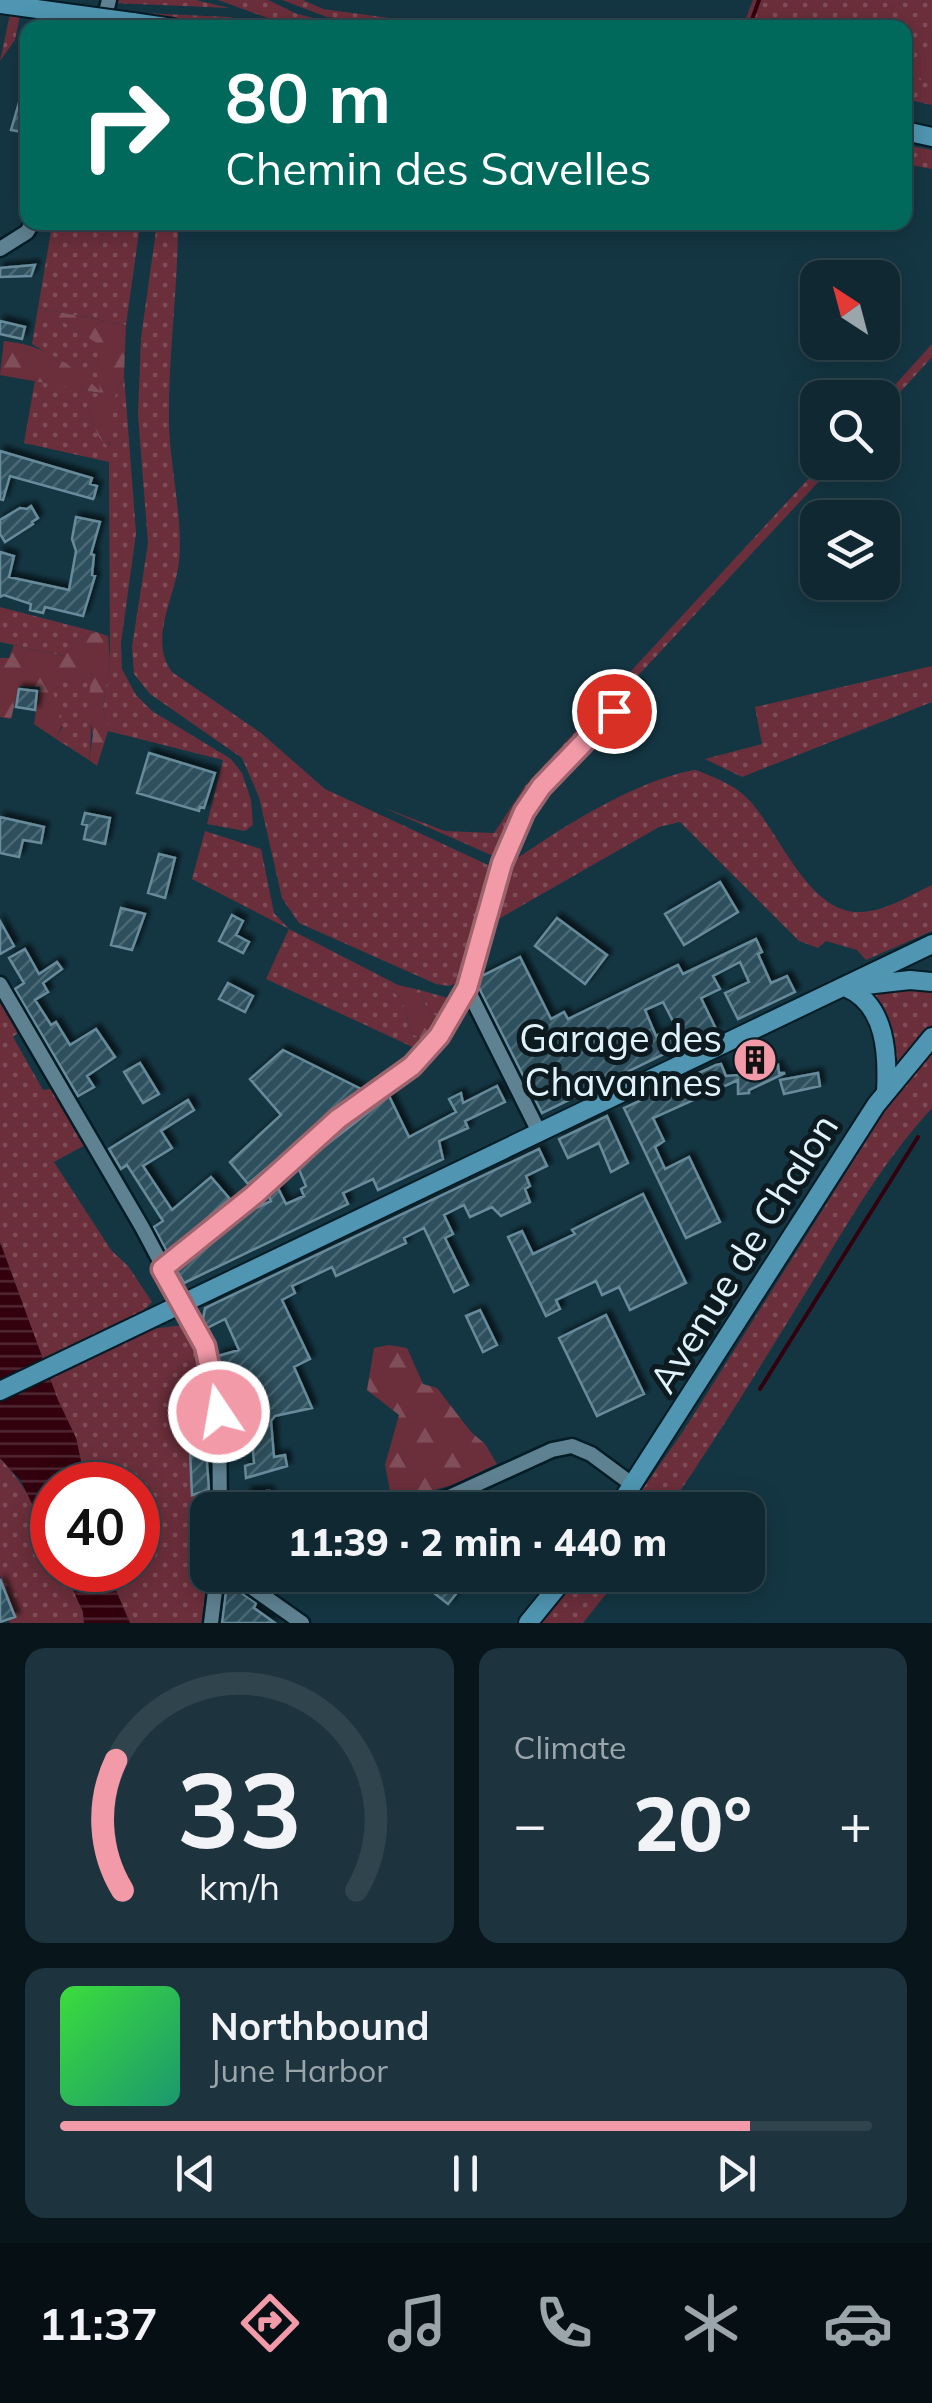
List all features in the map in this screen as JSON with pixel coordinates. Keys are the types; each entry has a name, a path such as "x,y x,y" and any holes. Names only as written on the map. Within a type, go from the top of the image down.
{"main road":[{"path":"0,4 117,20"},
{"path":"0,1391 932,944"},
{"path":"847,988 910,980 932,982"},
{"path":"847,988 860,994 878,1023 886,1056 886,1092"},
{"name":"Avenue de Chalon","path":"629,1492 809,1207 886,1092 932,1037"},
{"path":"528,1623 553,1592"}],"street":[{"path":"0,248 28,230"},
{"path":"162,1269 254,1195 338,1119 412,1066 439,1036 467,988 502,863 524,812 541,787 638,686"},
{"path":"0,984 142,1226 205,1346 219,1412 220,1492"},
{"path":"467,988 540,1134"},
{"path":"458,1492 552,1450 572,1446 634,1485"},
{"path":"211,1623 215,1592"},
{"path":"258,1592 302,1623"}],"green space":[{"path":"13,0 23,0 15,40 0,61"},
{"path":"196,0 229,8 114,3"},
{"path":"218,0 268,0 297,14 322,20 274,20"},
{"path":"282,0 303,0 323,9 404,20 350,20 327,17"},
{"path":"753,0 932,0 932,105 912,101 912,20 745,20"},
{"path":"141,13 244,20 189,20"},
{"path":"932,57 932,82 912,78 912,60"},
{"path":"912,146 932,150 932,169 912,165"},
{"path":"156,230 178,230 169,423 180,544 177,576 163,633 165,660 172,672 261,733 325,789 488,865 492,874 459,982 449,986 436,984 299,923 282,898 259,797 242,758 150,694 134,674 132,647 148,543 138,415 141,338"},
{"path":"51,231 139,232 126,325 38,308"},
{"path":"38,308 126,325 124,375 115,396 109,448 98,436 87,406 111,395 0,375 4,341 19,343 57,358 100,391 96,367 100,345 60,320 36,320"},
{"path":"36,320 60,320 101,345 96,367 115,396 124,375 136,533 121,643 122,669 136,695 152,711 231,759 242,773 251,800 253,825 245,831 207,824 223,760 108,731 103,707 110,660 109,462 24,443 35,380 99,393 65,364 32,344","holes":["87,406 110,426 110,446 98,436"]},
{"path":"932,344 932,357 900,392 899,380"},
{"path":"807,480 820,480 527,795 497,851 491,855 382,807 445,831 494,833 525,786"},
{"path":"0,607 96,632 80,639 65,656 0,642"},
{"path":"96,632 108,636 110,660 103,707 108,731 97,766 89,760 93,735 88,706 92,672 82,678 61,677 52,691 62,720 56,739 34,724 40,687 19,686 11,719 0,717 0,658 9,658 14,645 64,656 80,639"},
{"path":"932,666 932,702 742,777 705,759 762,744 755,707"},
{"path":"92,671 89,760 56,739 62,728 51,692 61,676 82,678"},
{"path":"696,770 744,795 810,886 842,909 879,909 932,885 932,931 866,960 857,950 826,941 818,948 799,941 680,822 659,827 488,925 504,868 622,795"},
{"path":"205,831 261,849 274,913 289,929 192,879"},
{"path":"289,929 398,985 392,991 402,999 412,1034 425,1040 417,1049 266,979"},
{"path":"398,985 420,990 425,1004 440,1021 425,1040 412,1034 402,999 391,990"},
{"path":"882,987 932,987 932,1025 895,1066 886,1022 875,995"},
{"path":"0,989 22,1029 13,1037 43,1090 51,1089 87,1144 54,1162 111,1250 128,1266 152,1302 142,1312 151,1329 185,1325 197,1351 201,1381 188,1384 190,1592 206,1592 202,1623 130,1623 117,1592 160,1592 160,1462 81,1462 76,1438 58,1401 0,1242"},
{"path":"420,990 455,1000 440,1021 425,1004"},
{"path":"932,1054 932,1108 867,1193 686,1482 679,1492 641,1492 684,1430 895,1095"},
{"path":"374,1348 407,1348 423,1384 437,1388 497,1464 453,1485 426,1492 390,1492 385,1465 399,1415 367,1390"},
{"path":"0,1458 30,1500 30,1592 74,1592 84,1623 10,1623 8,1619 15,1617 0,1575"},
{"path":"566,1592 608,1592 583,1623 541,1623"}],"shaded area":[{"path":"0,1242 58,1400 76,1438 81,1462 30,1462 30,1500 21,1481 0,1458"},
{"path":"74,1592 117,1592 130,1623 84,1623"}],"building":[{"path":"20,99 20,132 11,130"},
{"path":"35,265 31,276 0,277 0,268"},
{"path":"0,321 25,327 22,339 0,334"},
{"path":"0,451 92,478 90,484 97,486 93,499 10,476 3,500 0,499"},
{"path":"31,506 38,518 5,542 0,534 0,520"},
{"path":"76,517 100,522 91,554 95,576 83,616 45,607 43,613 30,610 31,604 0,597 0,552 14,556 9,577 69,590 76,551 72,539"},
{"path":"19,689 37,691 35,710 16,707"},
{"path":"149,753 215,773 204,808 199,811 137,793"},
{"path":"85,813 110,818 105,844 84,839"},
{"path":"0,817 44,827 41,843 23,840 19,857 0,853"},
{"path":"159,854 175,858 165,898 148,893"},
{"path":"720,882 738,912 684,945 665,914"},
{"path":"121,908 145,914 132,950 111,945"},
{"path":"232,915 243,921 236,935 249,942 243,953 219,941"},
{"path":"557,918 607,955 585,984 535,946"},
{"path":"0,921 14,946 0,954"},
{"path":"756,939 771,983 787,976 795,992 738,1019 725,993 749,982 740,962 713,976 720,989 701,998 716,1029 542,1113 477,984 480,977 520,957 551,1019 564,1012 568,1019 678,965 683,974","holes":["663,1002 676,1027 656,1036 645,1010"]},
{"path":"25,949 39,974 57,962 62,969 43,983 48,992 35,1000 51,1025 56,1022 70,1045 96,1029 115,1057 87,1076 94,1087 78,1096 15,989 24,983 9,958"},
{"path":"228,983 253,996 245,1012 219,999"},
{"path":"283,1050 361,1089 248,1184 230,1162 281,1115 250,1079"},
{"path":"759,1051 768,1070 778,1065 779,1073 785,1073 749,1093 738,1094 738,1080 653,1118 664,1141 655,1147 665,1169 689,1157 720,1222 686,1238 624,1108 716,1065 721,1064 726,1076 754,1074 746,1057"},
{"path":"140,1063 159,1094 143,1103 124,1072"},
{"path":"818,1073 820,1086 784,1094 780,1080"},
{"path":"497,1086 505,1102 465,1121 468,1128 439,1141 443,1159 378,1190 373,1179 343,1193 348,1204 184,1283 177,1271 249,1211 271,1201 268,1194 277,1186 286,1204 304,1196 301,1189 306,1186 298,1167 389,1096 409,1137 456,1112 449,1099 461,1093 463,1103"},
{"path":"188,1100 194,1110 161,1131 172,1148 143,1166 172,1210 211,1177 230,1199 167,1252 154,1227 163,1221 127,1165 121,1169 109,1149"},
{"path":"607,1116 628,1163 611,1172 599,1143 568,1158 559,1139"},
{"path":"539,1149 547,1166 526,1176 530,1202 501,1216 492,1207 470,1217 464,1205 444,1215 453,1234 445,1238 468,1285 454,1292 424,1228 404,1238 406,1243 336,1276 332,1267 292,1286 295,1293 282,1300 310,1359 294,1367 312,1408 275,1416 271,1421 274,1457 285,1455 287,1466 246,1478 245,1466 254,1463 251,1428 230,1433 218,1356 239,1350 225,1319 207,1328 203,1319 205,1308"},
{"path":"643,1194 686,1283 630,1310 619,1287 602,1295 596,1281 556,1300 560,1309 546,1316 508,1237 522,1231 533,1254"},
{"path":"480,1310 497,1345 483,1352 466,1316"},
{"path":"606,1315 644,1394 597,1416 559,1338"},
{"path":"201,1381 209,1490 202,1492 192,1492 187,1383"},
{"path":"0,1579 15,1617 0,1622"},
{"path":"226,1592 240,1592 275,1623 222,1623"},
{"path":"433,1592 458,1592 448,1604"}],"waterway":[{"path":"752,20 759,0"},
{"path":"760,1389 918,1137"}],"place":[{"name":"Garage des Chavannes","path":"755,1060"}],"route":[{"path":"219,1412 205,1346 162,1269 254,1195 338,1119 412,1066 439,1036 467,988 506,849 524,812 541,787 614,711"}]}
